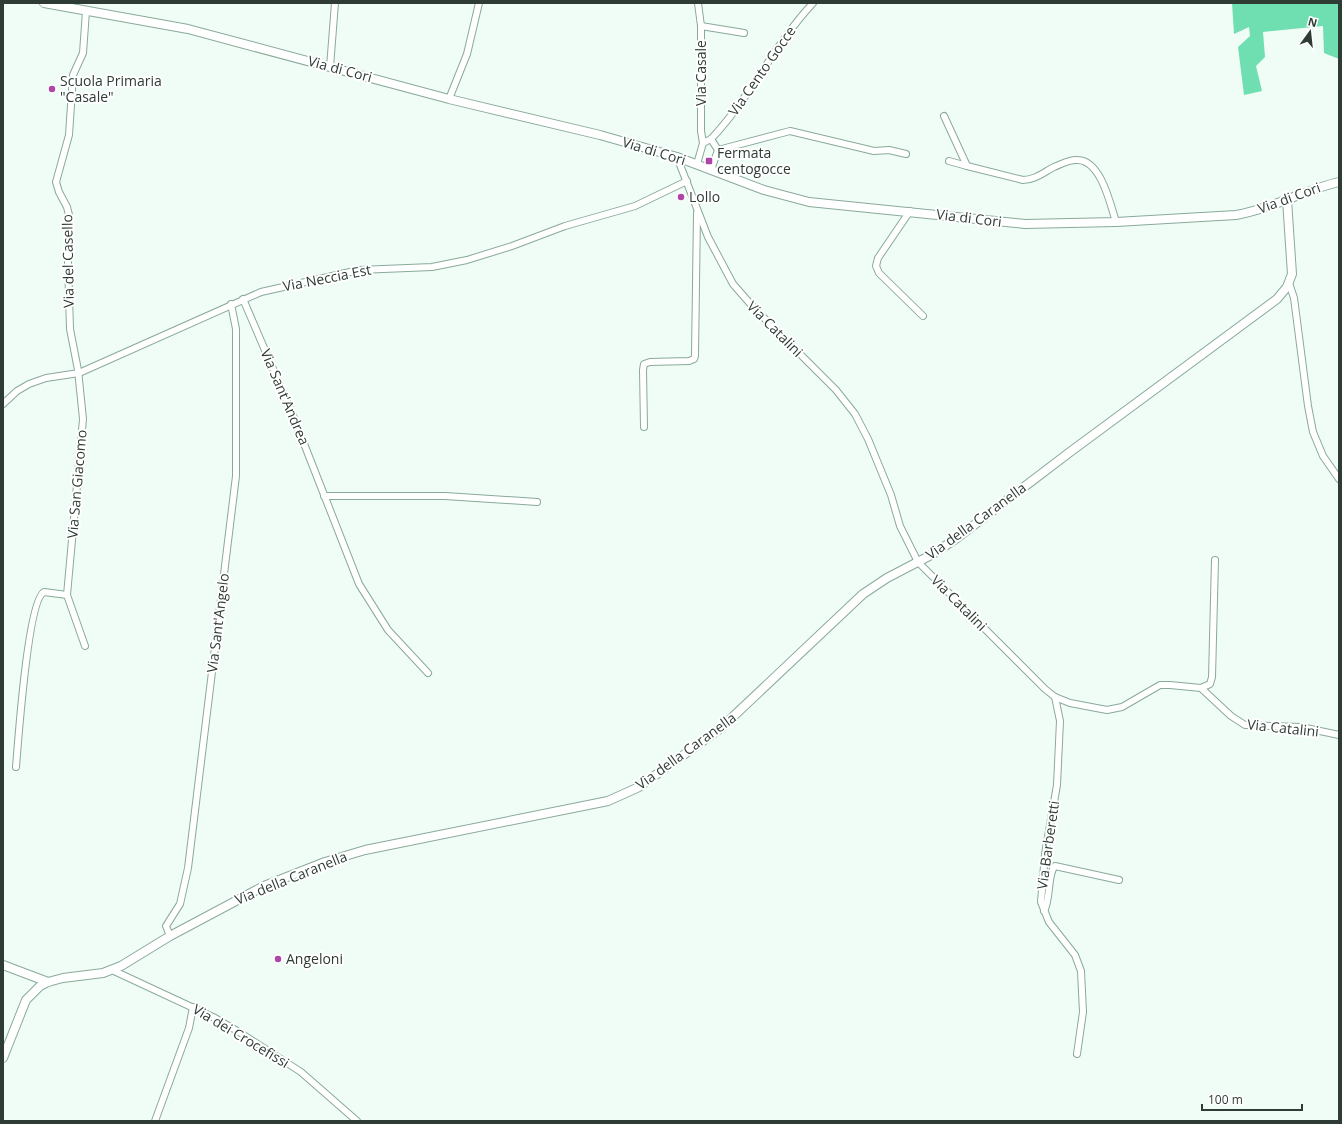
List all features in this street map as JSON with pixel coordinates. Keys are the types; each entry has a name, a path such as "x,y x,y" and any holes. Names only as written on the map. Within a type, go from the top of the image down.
{"main road":[{"name":"Via di Cori","path":"44,3 188,29 449,99 581,130 677,157 764,190 799,200 1025,224 1116,222 1236,215 1287,200 1314,188 1339,182"},
{"path":"1287,200 1292,265 1290,283"},
{"name":"Via della Caranella","path":"3,1058 26,1000 40,986 48,982 112,970 170,936 254,891 342,856 387,845 599,804 626,794 664,770 721,728 857,599 887,578 918,562 957,538 1070,452 1273,303 1290,283"},
{"path":"3,965 48,982"}],"street":[{"path":"330,67 335,3"},
{"path":"449,99 468,54 479,3"},
{"name":"Via Cento Gocce","path":"711,139 739,103 780,42 813,3"},
{"name":"Via Casale","path":"698,164 703,143 701,126 700,4"},
{"name":"Via del Casello","path":"79,372 72,343 70,322 68,262 69,215 67,207 58,191 56,182 69,135 73,75 83,53 86,11"},
{"path":"701,26 744,33"},
{"path":"944,116 967,166"},
{"path":"718,150 790,131 874,151 889,150 906,154"},
{"path":"703,143 711,139 718,150"},
{"path":"711,170 718,150"},
{"name":"Via Catalini","path":"677,157 719,259 733,284 754,308 836,390 852,410 866,434 893,501 900,526 918,562 1055,697 1078,705 1110,710 1127,704 1152,688 1160,686 1170,685 1201,688 1231,716 1244,724 1254,726 1301,727 1339,735"},
{"path":"948,161 1016,180 1035,178 1067,161 1084,161 1092,166 1098,173 1116,222"},
{"name":"Via Neccia Est","path":"3,404 14,393 29,384 55,376 79,372 231,304 271,289 354,271 432,267 467,260 512,246 565,226 634,206 687,181"},
{"path":"644,427 644,364 650,362 689,361 694,359 695,356 698,209"},
{"path":"910,211 878,258 876,266 879,273 923,316"},
{"path":"1290,283 1294,298 1308,406 1313,432 1323,456 1339,479"},
{"name":"Via Sant'Andrea","path":"243,299 292,412 351,564 365,594 388,630 428,674"},
{"name":"Via Sant'Angelo","path":"170,936 166,926 179,906 188,868 236,481 238,446 236,329 231,304"},
{"name":"Via San Giacomo","path":"79,372 83,420 67,595 85,646"},
{"path":"324,496 451,496 536,502"},
{"path":"1201,688 1210,684 1212,677 1215,560"},
{"path":"16,767 29,637 38,599 44,592 67,595"},
{"name":"Via Barberetti","path":"1055,697 1060,721 1058,760 1055,796 1043,868 1041,898 1044,911 1052,925 1074,953 1081,971 1083,1008 1077,1054"},
{"path":"1044,911 1049,896 1052,870 1055,866 1119,880"},
{"name":"Via dei Crocefissi","path":"112,970 193,1007 233,1028 301,1072 358,1121"},
{"path":"155,1121 189,1028 193,1007"}],"green space":[{"path":"1232,3 1339,3 1339,59 1324,53 1323,26 1263,32 1265,57 1256,66 1262,91 1244,95 1238,47 1250,36 1249,27 1234,34"}],"place":[{"name":"Scuola Primaria \"Casale\"","path":"52,89"},
{"name":"Fermata centogocce","path":"709,161"},
{"name":"Lollo","path":"681,197"},
{"name":"Angeloni","path":"278,959"}]}
